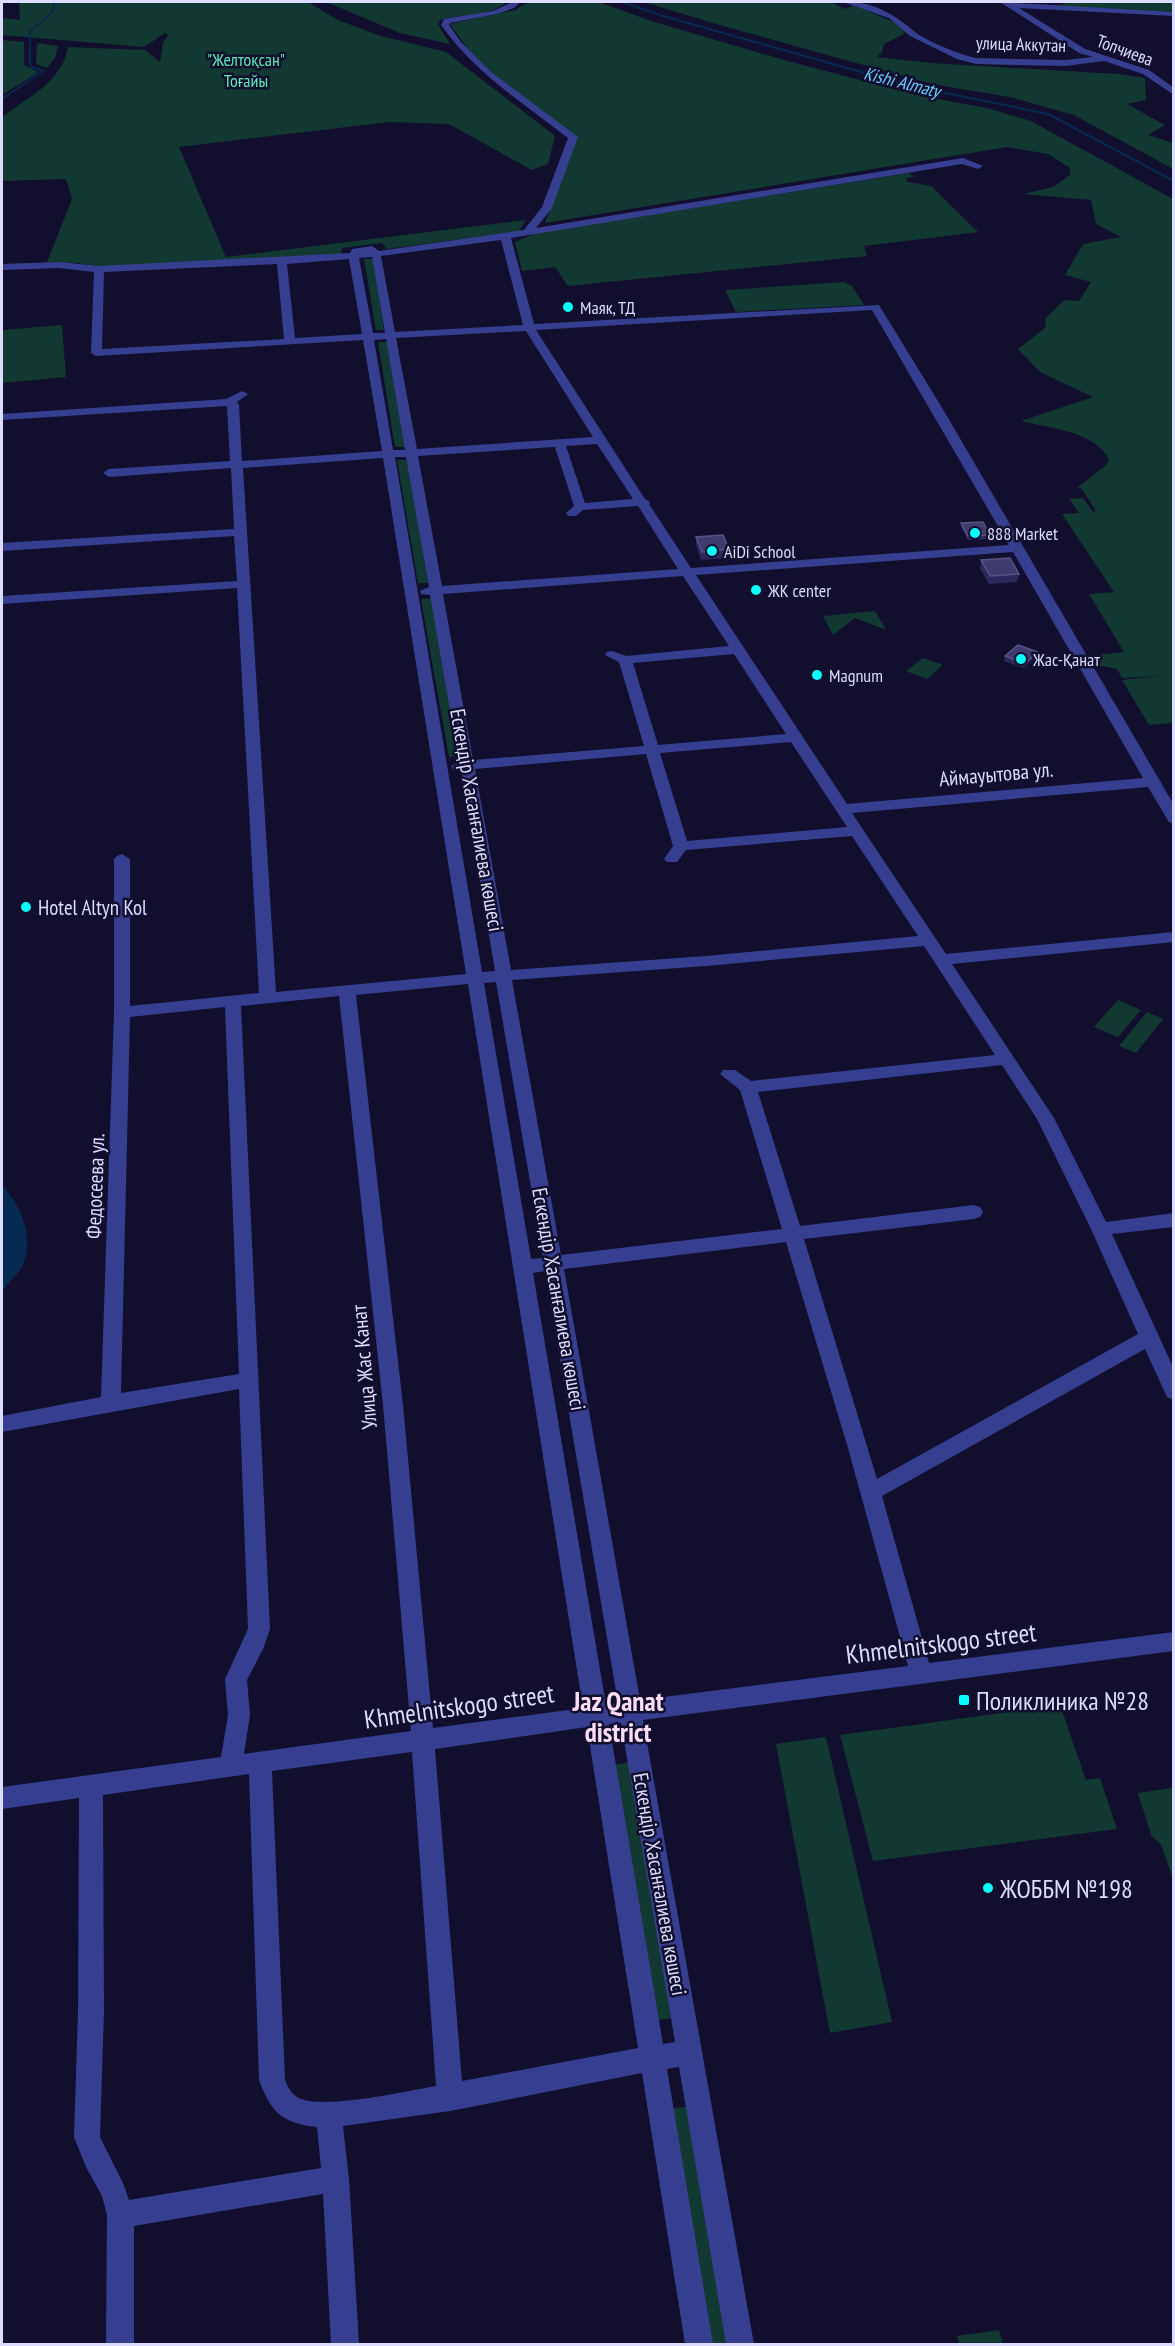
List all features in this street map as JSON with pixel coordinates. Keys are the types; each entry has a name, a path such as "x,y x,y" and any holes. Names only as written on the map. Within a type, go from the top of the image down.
{"street":[{"path":"516,2 507,9 447,21 445,26 460,49 492,79 573,137 547,208 528,231"},
{"name":"улица Аккутан","path":"848,2 878,10 908,27 922,39 967,60 1065,63 1101,59"},
{"path":"1009,3 1173,14"},
{"name":"Топчиева","path":"1009,3 1082,51 1146,72 1173,93"},
{"path":"2,267 59,265 99,269 282,261 376,254 505,236 963,161 978,166"},
{"path":"505,236 529,327 1045,1118 1100,1229 1173,1392"},
{"name":"Ескендір Хасанғалиева көшесі","path":"376,254 437,590 740,2344"},
{"name":"Ескендір Хасанғалиева көшесі","path":"354,256 412,592 699,2344"},
{"path":"282,261 290,342"},
{"path":"99,269 96,353 875,307 1173,819"},
{"path":"2,417 229,402 242,394"},
{"path":"229,402 233,405 268,999"},
{"path":"109,473 602,440"},
{"path":"560,444 576,510 644,502"},
{"path":"2,547 239,532"},
{"path":"412,592 1017,548"},
{"path":"2,600 243,584"},
{"path":"681,846 652,748 618,657 739,649"},
{"path":"441,768 796,737"},
{"name":"Аймауытова ул.","path":"843,809 1152,782"},
{"path":"681,846 857,831"},
{"path":"672,859 681,846"},
{"name":"Федосеева ул.","path":"111,1403 122,1012 122,859"},
{"path":"942,960 1173,937"},
{"path":"122,1012 475,978 929,940"},
{"name":"Улица Жас Канат","path":"347,992 381,1288 424,1739 450,2098"},
{"path":"231,1765 239,1714 236,1679 259,1629 233,1002"},
{"path":"748,1087 1008,1059"},
{"path":"729,1074 748,1087 921,1674"},
{"path":"522,1267 974,1212"},
{"path":"1100,1229 1173,1220"},
{"path":"869,1493 1149,1337"},
{"path":"2,1424 248,1380"},
{"name":"Khmelnitskogo street","path":"2,1798 424,1739 1173,1641"},
{"path":"260,1762 272,2080 281,2101 294,2109 328,2115 450,2098 689,2052"},
{"path":"91,1784 91,2011 87,2137 95,2158 114,2192 120,2215 120,2344"},
{"path":"328,2115 336,2179 345,2344"},
{"path":"120,2215 336,2179"}],"green space":[{"name":"\"Желтоқсан\" Тоғайы","path":"19,2 308,2 338,20 381,36 446,52 555,136 548,164 532,170 449,124 389,122 179,147 226,257 526,220 519,231 387,249 382,243 342,248 341,255 102,267 78,263 47,262 72,199 66,179 2,181 2,117 52,79 65,59 68,47 145,50 160,62 163,43 168,35 165,33 144,47 2,35 2,18 20,20"},
{"path":"326,2 506,2 484,13 440,20 438,24 450,44 400,33"},
{"path":"529,2 599,2 651,21 784,60 916,95 987,108 1031,121 1173,199 1173,723 1149,725 1122,680 1161,676 1122,678 1117,669 1092,664 1086,656 1124,652 1089,594 1114,592 1062,514 1079,513 1069,499 1083,498 1093,512 1096,511 1082,489 1077,488 1109,460 1103,450 1083,437 1021,421 1093,397 1040,372 1018,349 1045,328 1046,318 1064,300 1079,301 1091,282 1065,275 1083,244 1121,237 1096,224 1091,200 1024,194 1053,187 1070,175 1070,168 1048,154 1007,147 545,223 576,137 480,66 450,24 515,10"},
{"path":"644,2 831,2 845,9 854,5 903,26 904,34 884,44 882,52 877,57 930,63 1118,74 1145,78 1146,100 1127,104 1165,125 1148,135 1173,143 1173,169 1074,115 1010,97 932,84"},
{"path":"1069,2 1173,2 1173,12 1058,6"},
{"path":"2,40 24,42 24,65 39,72 2,95"},
{"path":"37,43 58,46 55,58 47,68 36,64"},
{"path":"909,173 914,177 906,178 908,182 931,186 978,232 864,246 867,256 568,286 555,267 522,271 515,242 536,233"},
{"path":"364,259 373,259 384,330 376,330"},
{"path":"844,282 852,286 864,305 736,312 725,290"},
{"path":"62,325 66,377 2,383 2,330"},
{"path":"378,342 387,342 405,447 395,447"},
{"path":"397,460 408,460 428,583 418,583"},
{"path":"433,598 461,755 449,757 421,599"},
{"path":"875,611 886,630 855,618 833,635 823,616"},
{"path":"923,658 943,665 927,679 906,671"},
{"path":"1118,1000 1141,1010 1118,1037 1094,1027"},
{"path":"1147,1012 1163,1019 1136,1053 1119,1046"},
{"path":"1060,1705 1086,1780 1100,1778 1117,1829 873,1861 840,1735"},
{"path":"826,1737 892,2022 830,2033 776,1744"},
{"path":"631,1762 674,2018 656,2020 611,1765"},
{"path":"1174,1788 1173,1879 1161,1845 1151,1835 1138,1793"},
{"path":"690,2106 731,2344 711,2344 669,2109"},
{"path":"999,2330 1003,2344 959,2344 957,2336"}],"water":[{"path":"2,1185 21,1213 25,1224 27,1247 21,1269 2,1291"}],"building":[{"name":"888 Market","path":"983,522 990,535 968,536 961,523"},
{"path":"723,535 729,549 702,552 696,537"},
{"path":"1010,558 1019,574 990,576 981,560"},
{"name":"Жас-Қанат","path":"1018,645 1038,652 1025,664 1005,656"}],"waterway":[{"path":"30,41 29,33 53,11 54,2"},
{"name":"Kіshі Almaty","path":"622,2 660,15 907,85 1048,114 1174,181"},
{"path":"2,99 43,71 30,66 30,44"}],"place":[{"name":"Маяк, ТД","path":"568,307"},
{"name":"888 Market","path":"975,533"},
{"name":"AiDi School","path":"712,551"},
{"name":"ЖК center","path":"756,590"},
{"name":"Жас-Қанат","path":"1021,659"},
{"name":"Magnum","path":"817,675"},
{"name":"Hotel Altyn Kol","path":"26,907"},
{"name":"Поликлиника №28","path":"964,1700"},
{"name":"ЖОББМ №198","path":"988,1888"}],"district":[{"name":"Jaz Qanat district","path":"618,1716"}]}
